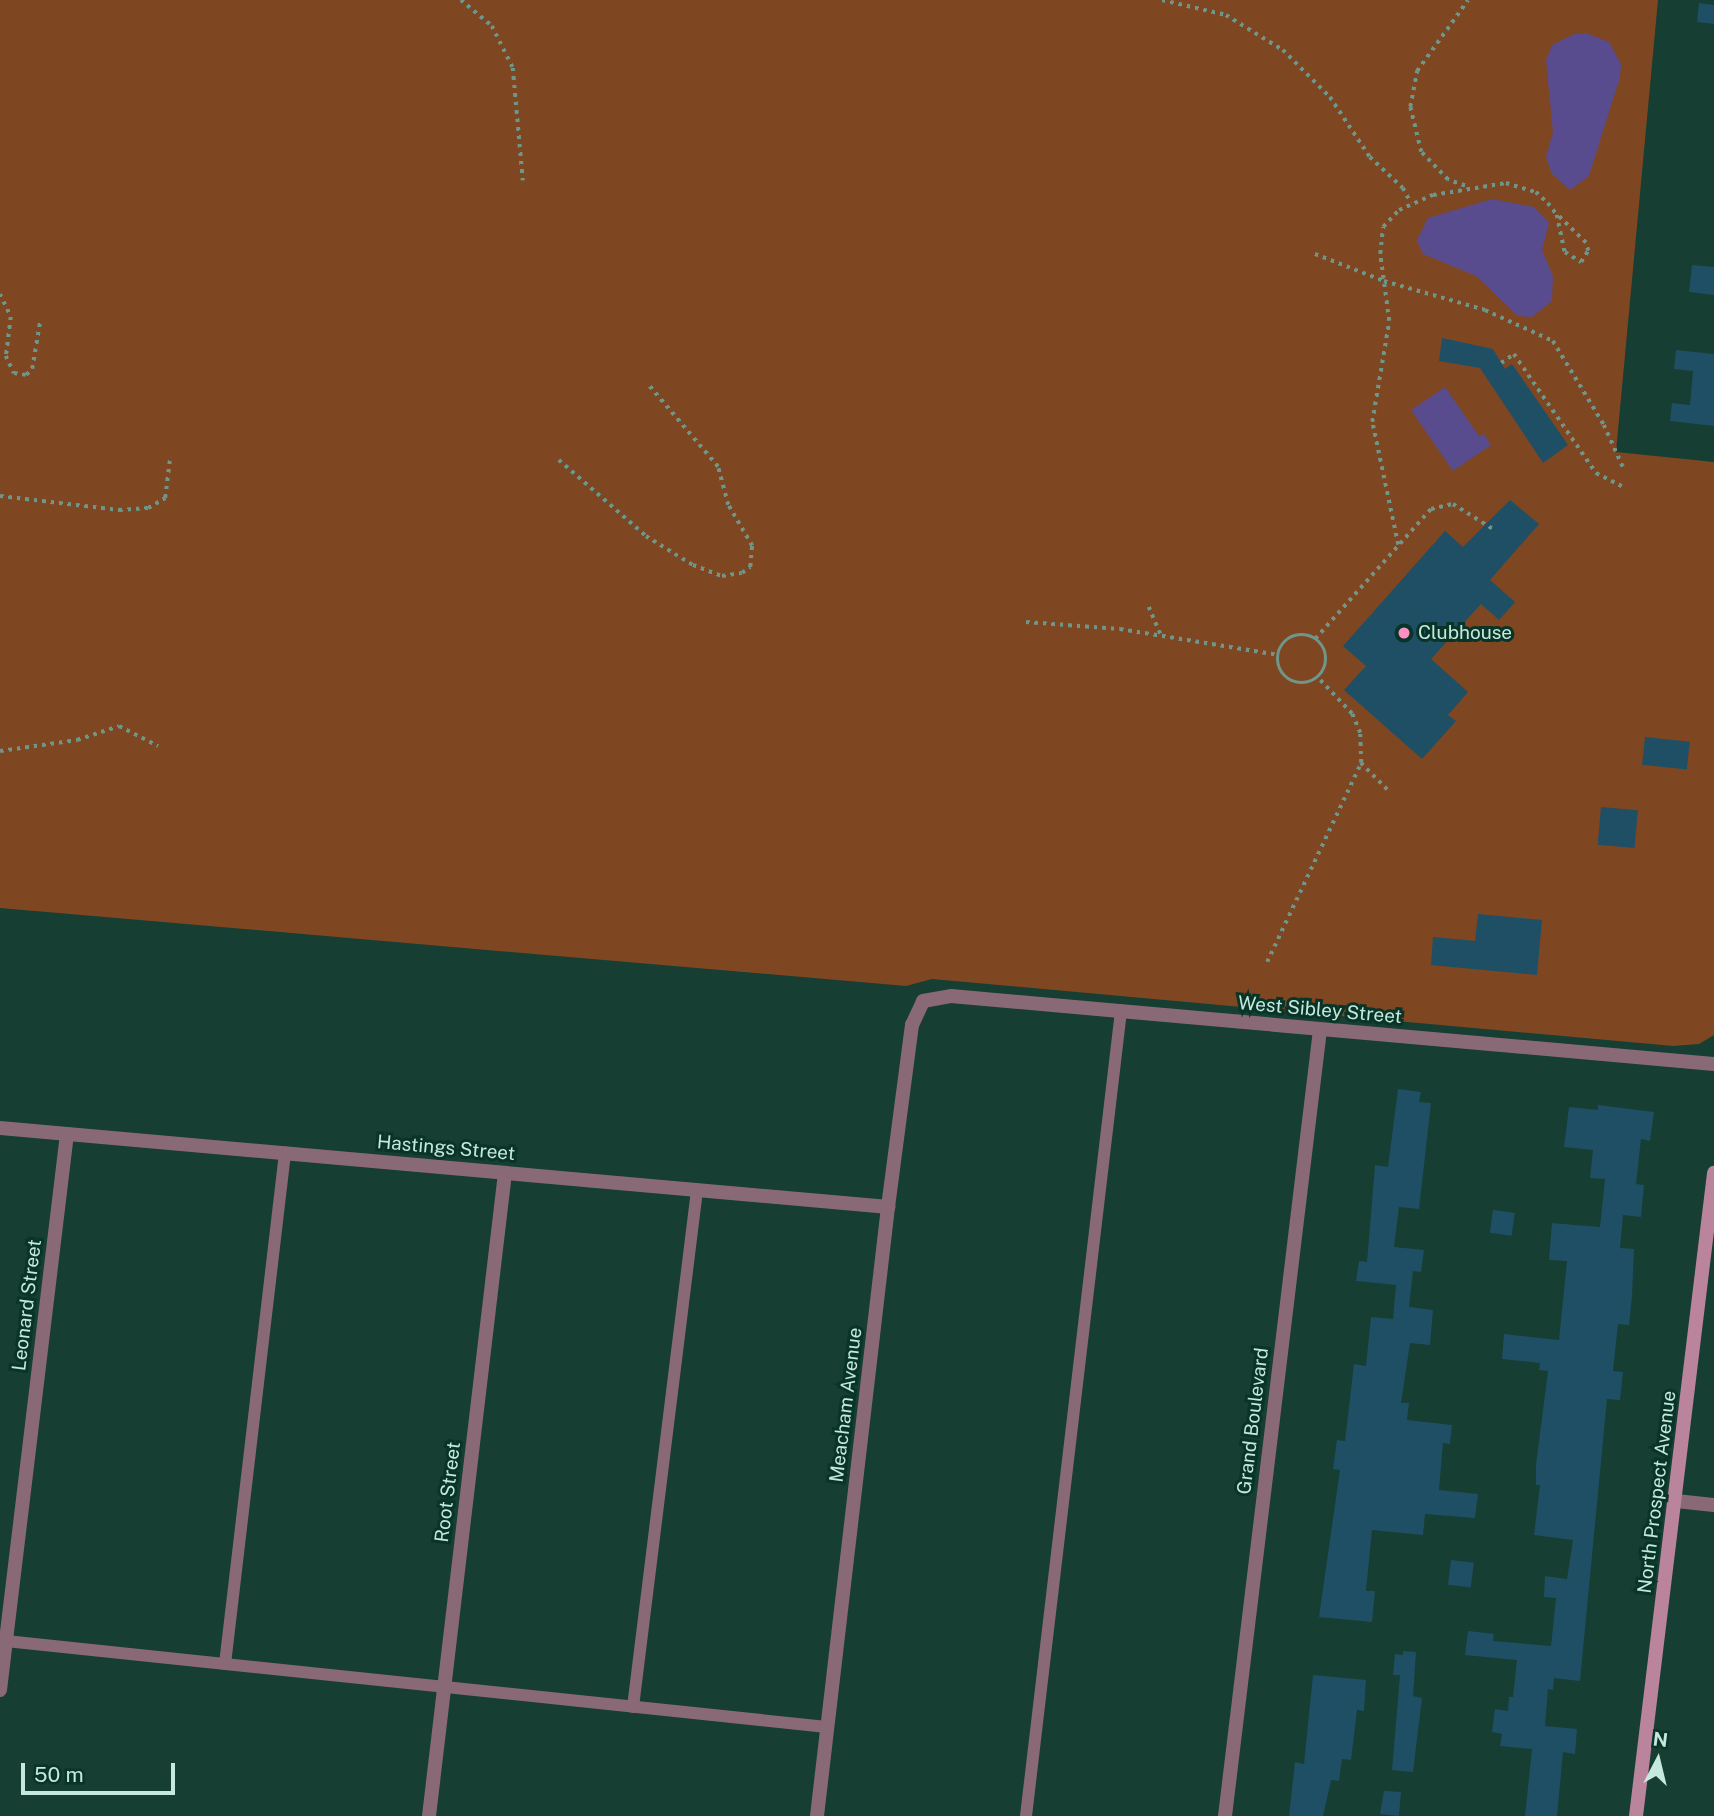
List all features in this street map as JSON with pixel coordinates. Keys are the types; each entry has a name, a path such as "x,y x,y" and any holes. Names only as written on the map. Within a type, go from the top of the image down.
{"street":[{"name":"West Sibley Street","path":"923,1001 951,996 1714,1064"},
{"name":"Meacham Avenue","path":"817,1816 888,1207 912,1025 923,1001"},
{"name":"Grand Boulevard","path":"1225,1816 1320,1030"},
{"name":"Hastings Street","path":"0,1128 888,1207"},
{"name":"Leonard Street","path":"0,1690 67,1134"},
{"name":"Root Street","path":"429,1816 505,1173"},
{"name":"North Prospect Avenue","path":"1636,1816 1714,1173"},
{"path":"1676,1501 1714,1505"}],"lane":[{"path":"1026,1816 1121,1012"},
{"path":"225,1664 285,1153"},
{"path":"633,1707 697,1190"},
{"path":"6,1641 827,1727"}],"path":[{"path":"461,0 492,26 513,68 523,181"},
{"path":"1162,0 1226,15 1283,50 1330,97 1370,157 1403,188 1411,203"},
{"path":"1467,187 1448,180 1421,152 1410,107 1417,71 1468,0"},
{"path":"1398,545 1372,422 1389,331 1379,238 1382,227 1411,203 1467,187 1521,187 1536,192 1586,243 1588,251 1581,262 1565,251 1557,215"},
{"path":"1315,254 1384,281 1485,310 1553,341 1604,425 1624,469"},
{"path":"0,294 11,317 6,356 14,373 26,375 32,369 40,321"},
{"path":"1501,363 1514,354 1596,473 1622,485"},
{"path":"559,460 646,536 693,565 722,576 742,573 750,567 751,546 728,505 718,467 649,386"},
{"path":"0,496 119,510 148,508 165,498 170,459"},
{"path":"1315,639 1431,509 1446,503 1464,508 1493,529"},
{"path":"1149,607 1162,637"},
{"path":"1026,622 1062,622 1279,655"},
{"path":"1279,655 1292,637 1315,639"},
{"path":"1279,655 1287,677 1302,682 1317,677 1326,658 1315,639"},
{"path":"1267,962 1361,763 1360,733 1352,714 1317,677"},
{"path":"0,751 77,740 119,726 158,746"},
{"path":"1361,763 1388,790"}],"shaded area":[{"path":"0,0 1658,0 1616,452 1714,462 1714,1035 1699,1044 1673,1046 932,979 906,986 0,908"},
{"path":"1586,33 1609,42 1621,64 1620,77 1589,176 1570,190 1552,174 1546,157 1553,132 1546,60 1552,45 1574,34"},
{"path":"1492,199 1534,207 1549,223 1542,250 1553,276 1552,301 1532,317 1518,316 1476,276 1423,254 1417,240 1428,218"},
{"path":"1445,387 1479,436 1484,434 1491,445 1453,471 1411,410"}],"building":[{"path":"1699,3 1714,5 1714,24 1697,22"},
{"path":"1692,265 1714,267 1714,295 1689,292"},
{"path":"1442,338 1493,349 1505,369 1512,364 1568,445 1543,463 1480,368 1439,361"},
{"path":"1676,350 1714,354 1714,426 1670,421 1672,403 1690,405 1693,371 1674,369"},
{"name":"Clubhouse","path":"1510,500 1539,524 1490,580 1515,602 1499,620 1481,604 1431,659 1468,692 1448,715 1456,721 1422,759 1344,690 1366,666 1343,646 1445,531 1463,547"},
{"path":"1645,737 1690,742 1687,770 1642,765"},
{"path":"1601,807 1638,810 1635,848 1598,845"},
{"path":"1478,914 1542,920 1537,975 1431,965 1433,937 1475,941"},
{"path":"1398,1089 1421,1092 1419,1102 1431,1103 1419,1209 1399,1207 1394,1247 1424,1250 1421,1272 1413,1271 1409,1307 1433,1310 1430,1345 1410,1343 1401,1403 1409,1403 1407,1420 1452,1425 1450,1444 1443,1443 1439,1490 1478,1494 1475,1518 1425,1514 1423,1535 1372,1530 1366,1591 1375,1591 1372,1622 1319,1617 1340,1470 1333,1469 1337,1440 1345,1441 1354,1364 1366,1366 1371,1317 1393,1319 1396,1285 1356,1281 1359,1261 1367,1262 1375,1165 1388,1167"},
{"path":"1598,1105 1654,1112 1650,1141 1641,1139 1636,1184 1644,1185 1641,1217 1623,1215 1620,1248 1634,1249 1632,1296 1629,1325 1618,1324 1613,1371 1623,1372 1620,1400 1607,1399 1580,1681 1554,1678 1553,1690 1548,1689 1545,1726 1577,1729 1575,1754 1563,1752 1557,1816 1525,1816 1532,1749 1500,1746 1502,1734 1492,1732 1495,1709 1508,1711 1509,1697 1513,1697 1517,1660 1465,1655 1468,1631 1494,1634 1493,1641 1551,1646 1556,1598 1544,1597 1545,1576 1567,1579 1573,1540 1534,1535 1540,1485 1536,1485 1536,1465 1548,1371 1539,1370 1540,1363 1502,1359 1504,1334 1559,1340 1567,1261 1549,1260 1552,1223 1600,1227 1605,1179 1590,1178 1593,1150 1564,1147 1569,1107 1598,1110"},
{"path":"1493,1210 1515,1213 1512,1236 1490,1233"},
{"path":"1451,1560 1474,1563 1471,1588 1448,1585"},
{"path":"1403,1651 1416,1652 1413,1696 1422,1698 1413,1772 1392,1770 1400,1675 1393,1675 1395,1654 1403,1655"},
{"path":"1313,1675 1366,1680 1364,1711 1357,1710 1351,1760 1342,1759 1339,1781 1331,1780 1323,1816 1289,1816 1295,1762 1304,1764"},
{"path":"1384,1791 1401,1792 1399,1816 1380,1814"}],"place":[{"name":"Clubhouse","path":"1404,633"}]}
